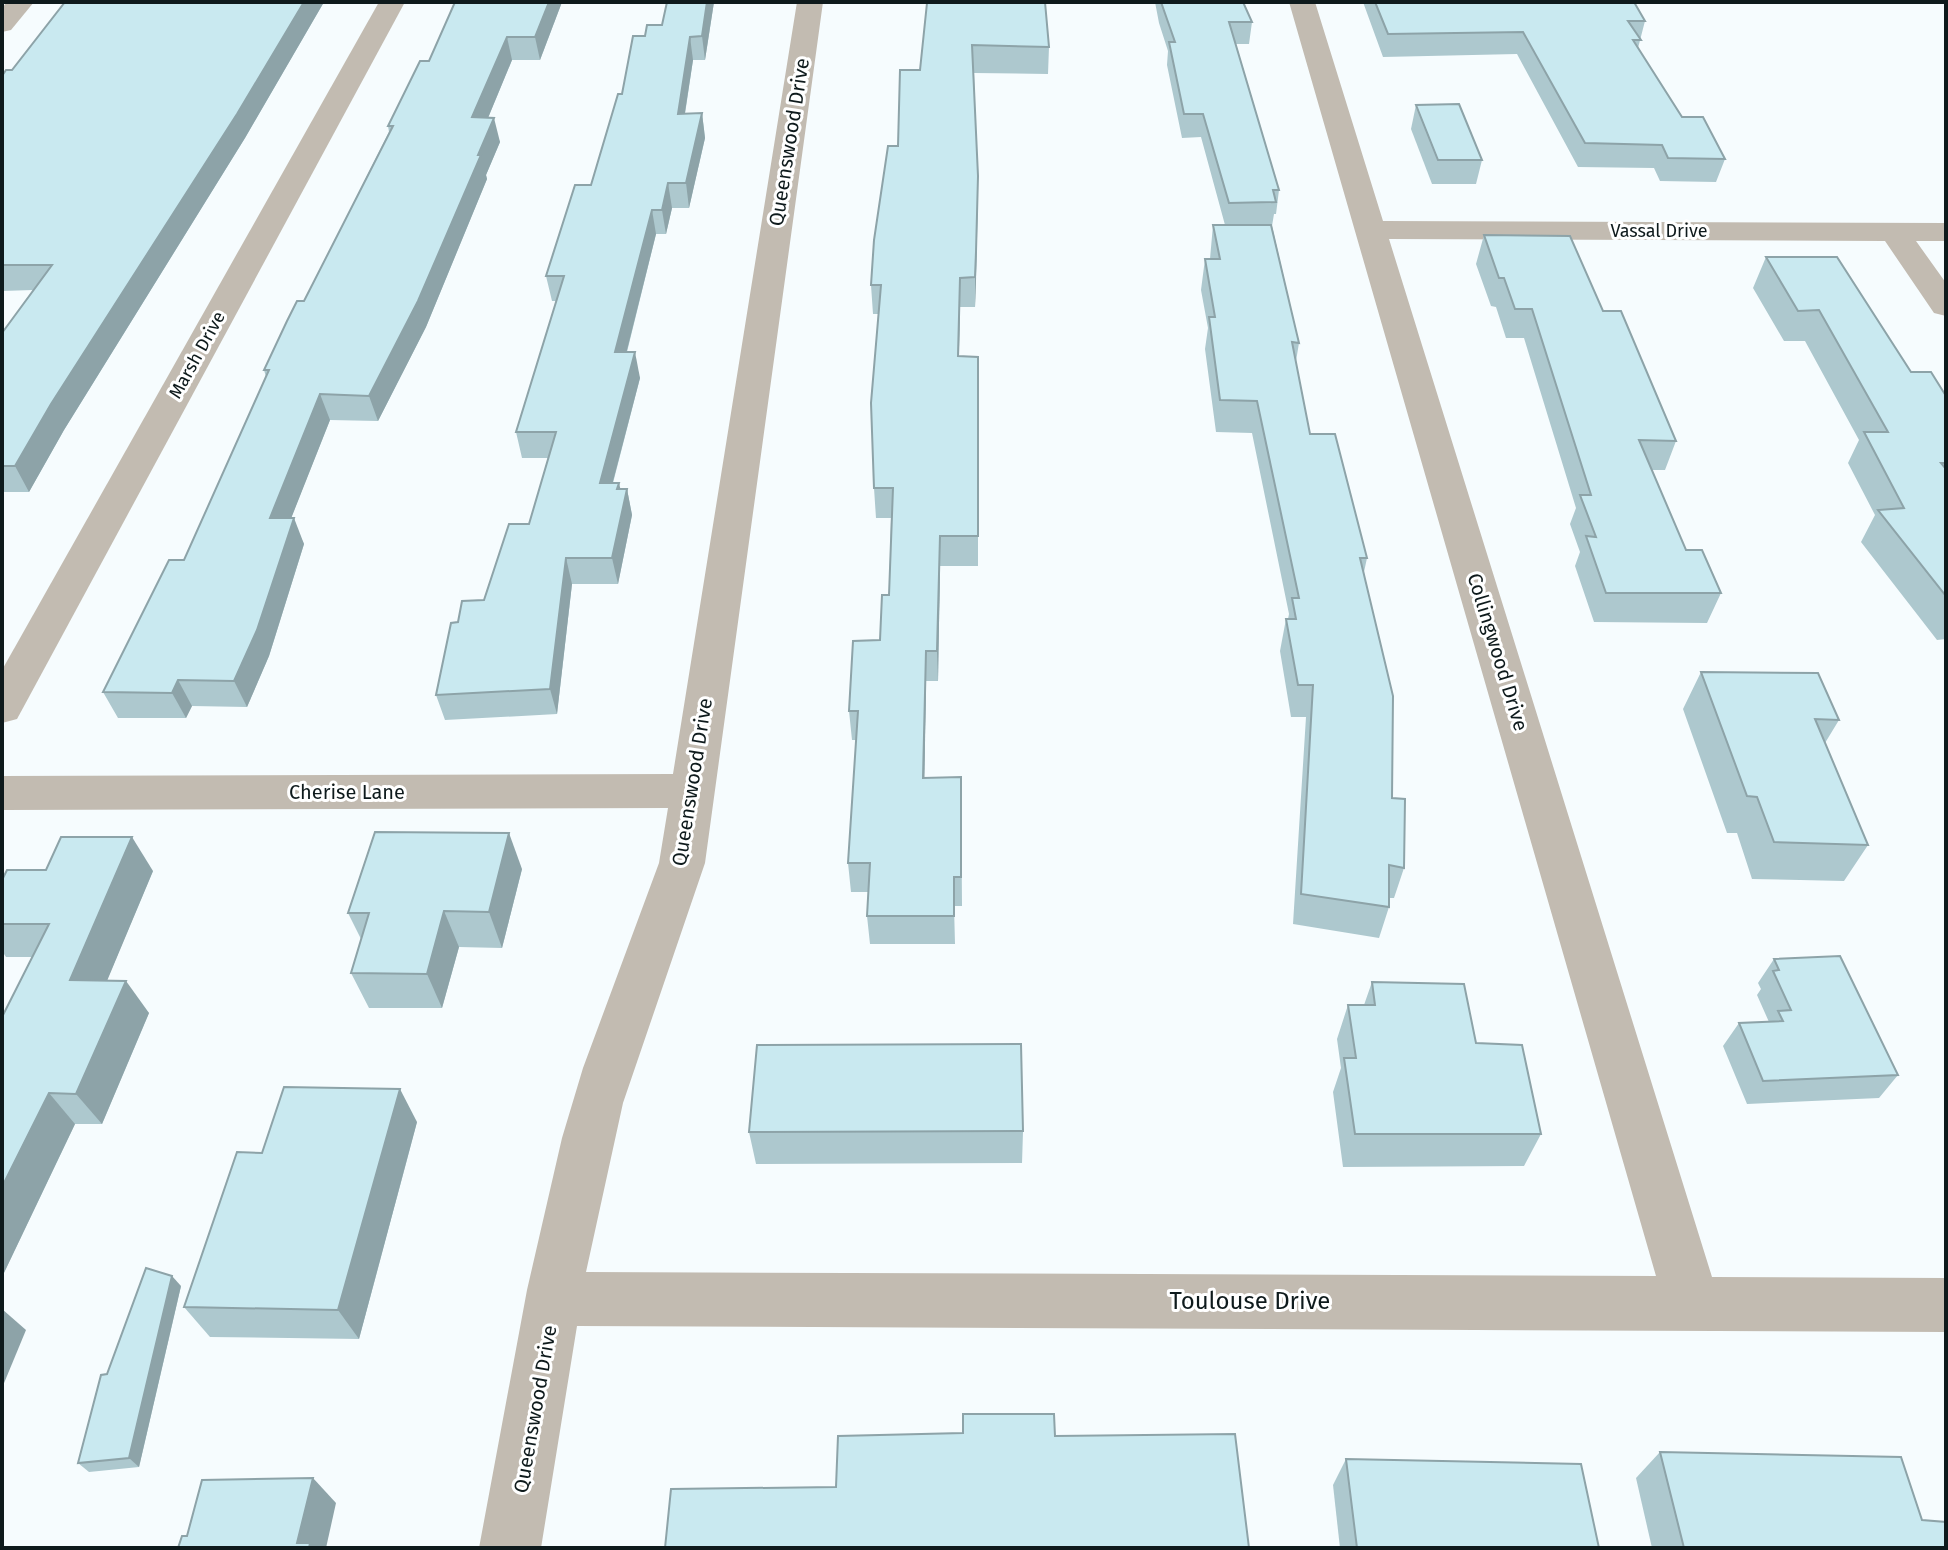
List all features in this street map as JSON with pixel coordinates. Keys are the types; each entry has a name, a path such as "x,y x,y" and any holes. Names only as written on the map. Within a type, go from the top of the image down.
{"street":[{"path":"2,24 21,2"},
{"name":"Marsh Drive","path":"2,708 392,2"},
{"name":"Queenswood Drive","path":"510,1548 554,1299 588,1137 618,1039 658,937 682,863 810,2"},
{"name":"Collingwood Drive","path":"1302,2 1692,1303"},
{"name":"Vassal Drive","path":"1372,230 1946,232"},
{"path":"1894,232 1946,306"},
{"name":"Cherise Lane","path":"2,793 692,791"},
{"name":"Toulouse Drive","path":"554,1299 1946,1305"}],"building":[{"path":"65,2 304,2 15,466 2,466 2,333 52,265 2,265 2,76 6,70 12,70"},
{"path":"455,2 549,2 535,37 507,37 472,117 494,118 478,155 481,155 418,301 369,396 320,394 270,518 294,518 257,630 234,681 178,680 172,693 103,692 169,560 184,560 269,370 264,370 287,321 297,301 304,301 393,126 388,126 420,61 429,61"},
{"path":"667,2 707,2 702,36 690,37 678,114 702,113 686,183 668,183 662,210 652,210 615,352 635,352 600,483 619,483 617,489 627,489 612,558 566,558 550,689 436,695 451,623 458,622 462,601 484,600 509,524 529,524 556,432 516,432 564,276 546,276 575,185 591,185 618,94 622,94 633,36 645,36 647,25 662,25"},
{"path":"1045,2 1049,47 972,45 978,176 975,277 960,278 958,356 978,357 978,536 940,536 937,651 926,651 923,778 961,777 961,877 954,877 954,916 867,916 870,863 848,863 858,711 849,711 853,641 880,640 882,595 889,595 893,488 874,488 871,403 881,285 871,285 874,240 888,146 898,146 900,70 920,70 927,3"},
{"path":"1161,2 1243,2 1252,22 1229,22 1279,190 1273,190 1276,202 1229,203 1203,114 1184,114 1169,42 1175,42"},
{"path":"1375,2 1634,2 1645,21 1628,21 1641,40 1633,40 1682,117 1703,117 1725,159 1668,158 1662,145 1585,143 1523,32 1388,34"},
{"path":"1459,104 1482,160 1438,160 1416,105"},
{"path":"1213,225 1271,225 1299,343 1292,342 1310,434 1335,434 1367,558 1360,558 1393,696 1392,798 1405,799 1404,868 1389,865 1389,907 1301,894 1313,685 1298,685 1286,619 1296,619 1292,598 1299,598 1257,401 1220,400 1209,317 1215,317 1205,259 1220,259"},
{"path":"1484,235 1570,236 1603,311 1621,311 1676,441 1639,440 1686,550 1702,550 1721,593 1606,593 1586,536 1596,537 1580,495 1591,495 1532,309 1515,309 1504,278 1499,278"},
{"path":"1766,257 1837,257 1911,372 1931,372 1946,396 1946,463 1941,463 1946,469 1946,596 1878,510 1904,508 1864,432 1888,432 1819,310 1798,311"},
{"path":"1701,672 1818,673 1839,720 1815,719 1868,845 1774,842 1757,797 1747,796"},
{"path":"375,832 509,833 489,912 444,911 427,974 351,973 369,913 348,913"},
{"path":"61,837 132,837 70,980 126,981 76,1094 49,1093 2,1187 2,1017 49,924 2,924 2,880 7,870 46,870"},
{"path":"1840,956 1898,1075 1763,1081 1739,1023 1783,1021 1778,1011 1791,1010 1773,971 1779,970 1774,959"},
{"path":"1372,982 1464,984 1476,1043 1522,1045 1541,1134 1355,1134 1344,1058 1356,1058 1348,1005 1375,1005"},
{"path":"1021,1044 1023,1131 749,1132 757,1045"},
{"path":"284,1087 400,1089 338,1310 184,1307 237,1152 262,1153"},
{"path":"146,1268 172,1276 129,1458 78,1463 101,1375 107,1374"},
{"path":"963,1414 1054,1414 1055,1436 1235,1434 1249,1548 665,1548 671,1489 836,1487 838,1436 963,1433"},
{"path":"1660,1452 1901,1457 1922,1520 1946,1522 1946,1548 1684,1548"},
{"path":"1346,1459 1581,1464 1599,1548 1357,1548"},
{"path":"313,1478 297,1543 310,1543 309,1548 178,1548 182,1536 187,1536 202,1480"}]}
